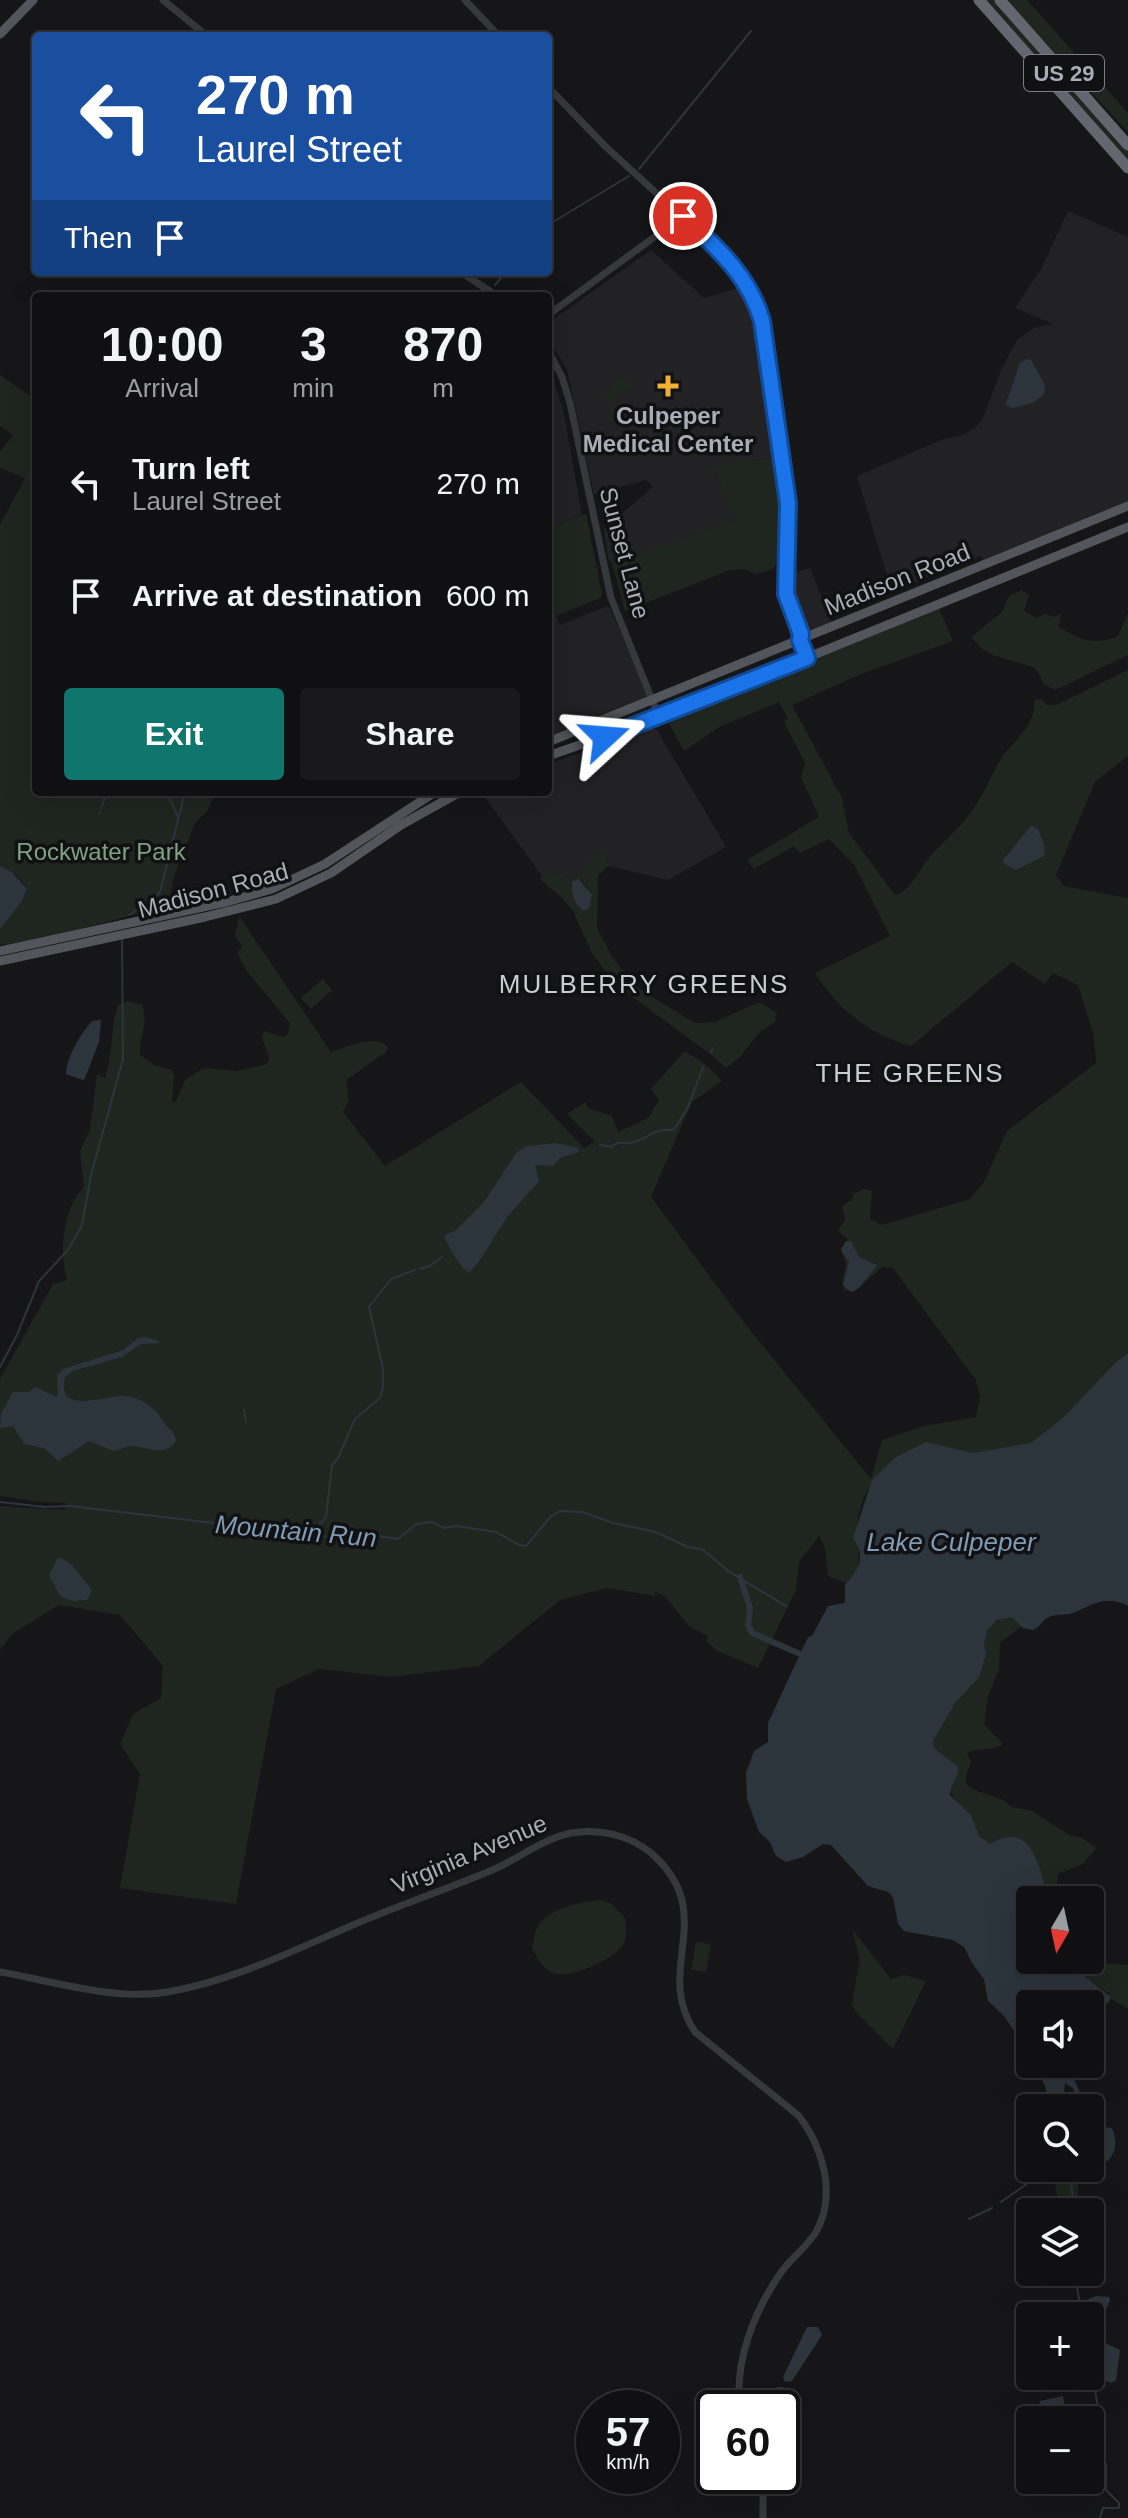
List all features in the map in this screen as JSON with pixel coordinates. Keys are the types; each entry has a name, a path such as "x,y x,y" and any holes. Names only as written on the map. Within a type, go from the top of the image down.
{"highway":[{"name":"US 29","path":"979,0 1128,168"},
{"name":"US 29","path":"1000,0 1128,145"},
{"path":"1069,79 1128,134"}],"main road":[{"path":"0,34 33,0"},
{"name":"Madison Road","path":"552,740 1128,506"},
{"name":"Madison Road","path":"552,755 659,717 1128,527"},
{"name":"Madison Road","path":"0,951 226,902 272,889 325,864 429,796"},
{"name":"Madison Road","path":"0,961 276,899 331,873 401,825 453,796"}],"street":[{"path":"163,0 202,32"},
{"path":"465,0 495,32"},
{"path":"552,91 605,146 734,267 754,298 762,321 788,503 786,594 807,658"},
{"path":"552,312 683,216"},
{"path":"467,276 491,292"},
{"name":"Sunset Lane","path":"552,358 570,403 611,598 659,717"},
{"name":"Virginia Avenue","path":"0,1972 128,1993 154,1994 177,1990 209,1983 489,1871 558,1837 593,1831 629,1839 650,1852 670,1874 681,1897 686,1935 678,1979 685,2017 695,2032 799,2116 810,2132 824,2170 826,2192 820,2223 810,2240 779,2276 742,2357 738,2390"},
{"path":"763,2494 763,2518"}],"shaded area":[{"path":"1068,211 1128,237 1128,501 983,562 979,556 892,592 857,476 944,439 963,435 976,427 983,418 1002,368 1017,340 1034,328 1053,324 1015,308 1041,269"},
{"name":"Culpeper Medical Center","path":"651,250 704,298 742,287 759,350 774,458 735,461 713,468 736,519 612,563 608,559 604,529 653,487 646,480 594,494 567,370 552,345 552,320"},
{"path":"552,375 564,414 582,515 552,526"},
{"path":"810,568 832,623 814,629 803,627 798,620 789,577 792,573"},
{"path":"552,606 560,625 607,606 610,608 647,694 646,699 552,734"},
{"path":"650,728 657,730 726,847 668,880 609,866 604,852 586,873 570,879 557,871 542,876 484,796 552,796 552,763"}],"green space":[{"path":"985,0 995,0 1128,150 1128,162"},
{"path":"1005,0 1027,0 1128,113 1128,132"},
{"name":"Rockwater Park","path":"0,375 32,397 32,796 214,796 207,811 195,823 173,879 169,905 7,946 0,945 0,929 27,892 17,876 0,866 0,525 25,478 0,468 0,452 13,435 0,426"},
{"path":"622,375 634,384 629,391 616,394 617,400 606,405 603,397"},
{"path":"774,458 783,515 779,561 772,569 757,574 744,569 730,570 625,611 612,563 735,519 713,467 734,461"},
{"path":"586,514 602,594 600,598 556,616 552,606 552,526"},
{"path":"1022,590 1029,595 1024,611 1037,618 1045,614 1054,617 1061,613 1059,627 1087,640 1102,641 1118,636 1128,613 1128,655 1055,690 1044,684 1035,668 982,649 971,637 1001,613 1009,596"},
{"path":"939,608 953,641 861,674 792,705 842,798 849,833 895,895 909,886 928,859 969,815 1001,759 1029,723 1034,700 1042,699 1047,705 1056,705 1128,670 1128,756 1095,782 1056,875 1064,886 1128,898 1128,1352 1037,1446 987,1457 896,1457 871,1484 863,1501 857,1532 859,1561 854,1574 846,1583 828,1576 825,1548 819,1536 799,1562 796,1590 758,1668 717,1651 706,1641 708,1636 689,1626 665,1596 655,1592 655,1596 607,1588 560,1600 479,1666 392,1677 319,1669 276,1689 236,1904 120,1888 140,1774 120,1744 133,1714 161,1698 163,1666 120,1615 59,1605 12,1634 0,1650 0,1506 64,1510 66,1503 0,1496 0,1379 53,1284 67,1280 63,1256 64,1231 71,1207 84,1187 80,1151 90,1129 97,1074 105,1078 108,1069 118,1005 127,1001 142,1005 144,1018 140,1055 154,1065 172,1070 172,1103 176,1101 185,1080 204,1068 237,1071 267,1064 269,1058 262,1038 264,1031 283,1037 288,1034 290,1023 246,970 237,952 243,947 235,936 239,916 331,1052 368,1041 388,1046 386,1052 346,1080 349,1100 343,1112 385,1166 521,1082 584,1148 595,1142 567,1114 586,1102 588,1108 612,1116 618,1132 648,1118 659,1100 651,1089 685,1051 709,1067 722,1081 692,1102 651,1197 742,1320 871,1479 882,1440 924,1426 976,1417 980,1397 976,1380 893,1268 882,1267 854,1292 845,1290 842,1285 846,1264 841,1250 848,1239 838,1231 845,1220 842,1206 852,1200 853,1194 864,1189 872,1191 870,1219 882,1225 970,1199 984,1182 1007,1131 1096,1063 1094,1036 1078,985 1053,973 1045,984 1012,962 911,1046 882,1035 856,1019 834,998 815,973 890,936 855,866 829,839 800,853 794,846 754,869 747,860 819,817 801,777 805,763 784,722 788,719 779,702 719,727 684,751 669,724 683,713"},
{"path":"604,851 609,866 598,875 597,928 614,960 638,988 693,1022 715,1022 759,1002 777,1013 775,1022 759,1033 740,1057 726,1068 614,983 592,953 573,911 540,879 557,871 570,879 585,873 590,857","holes":["581,880 591,897 588,909 579,908 571,885"]},
{"path":"323,979 332,990 311,1009 301,998"},
{"path":"1010,1614 1024,1624 1000,1643 999,1669 988,1696 984,1724 1003,1744 967,1753 971,1761 965,1779 974,1790 1001,1799 1012,1807 1032,1811 1096,1848 1083,1864 1058,1874 1060,1886 1043,1886 993,1844 988,1845 953,1796 939,1766 932,1740 982,1643 985,1628"},
{"path":"601,1900 612,1904 625,1918 626,1937 620,1949 584,1970 557,1974 548,1970 532,1947 540,1923 560,1909"},
{"path":"852,1929 891,1979 904,1975 926,1981 893,2049 855,2011 852,2003 860,1959"},
{"path":"696,1942 711,1944 706,1972 691,1970"},
{"path":"1104,1963 1128,1965 1128,2009 1111,1999 1109,1994 1082,1974 1104,1974"},
{"path":"1057,2182 1078,2182 1078,2198 1059,2198"}],"water":[{"path":"1031,360 1045,385 1044,394 1034,402 1013,408 1006,405 1007,400 1020,363"},
{"path":"1031,826 1038,829 1045,848 1044,856 1016,870 1003,860"},
{"path":"0,866 12,872 27,889 22,901 0,929"},
{"path":"579,879 592,895 589,908 584,911 576,902 572,890 572,882"},
{"path":"101,1020 99,1042 85,1078 66,1074 79,1039 92,1021"},
{"path":"556,1143 578,1148 579,1152 560,1158 553,1166 535,1165 539,1181 507,1217 469,1273 455,1256 444,1237 446,1234 455,1231 484,1202 517,1152 527,1146"},
{"path":"851,1241 859,1257 877,1265 859,1288 851,1292 843,1285 849,1262 841,1250 845,1242"},
{"path":"145,1337 159,1343 141,1344 122,1357 73,1371 65,1377 64,1389 74,1400 128,1396 146,1403 173,1432 176,1441 171,1446 156,1450 130,1446 113,1451 89,1441 58,1461 44,1448 24,1444 13,1426 0,1428 1,1414 13,1392 28,1392 36,1387 56,1397 57,1375 63,1369 123,1350 138,1338"},
{"name":"Lake Culpeper","path":"1128,1353 1128,1606 1113,1601 1099,1602 1073,1613 1050,1616 1033,1630 1023,1628 1012,1617 997,1620 987,1630 986,1654 979,1677 955,1703 933,1741 934,1748 958,1767 950,1795 971,1815 979,1836 990,1844 1005,1838 1017,1838 1026,1843 1038,1864 1045,1886 1016,1886 1016,1974 1082,1974 1102,1990 1016,1990 1016,2034 988,2001 984,1979 964,1947 953,1940 904,1931 898,1924 893,1897 888,1892 868,1886 831,1845 823,1844 803,1857 786,1862 776,1856 770,1842 759,1832 747,1799 746,1773 754,1751 768,1742 768,1723 808,1637 812,1636 828,1606 845,1603 845,1585 857,1569 860,1558 853,1538 872,1480 896,1457 926,1442 973,1453 1031,1443 1065,1416"},
{"path":"61,1558 72,1565 92,1590 87,1600 74,1601 61,1597 49,1576 57,1559"},
{"name":"Lake Culpeper","path":"1104,1992 1111,1997 1104,2004"},
{"path":"1042,2078 1074,2078 1081,2094 1073,2094 1074,2089 1065,2083 1064,2094 1047,2094"},
{"path":"1104,2127 1112,2128 1115,2137 1115,2149 1108,2161 1104,2160"},
{"path":"1109,2297 1104,2315 1104,2302 1088,2302 1088,2299"},
{"path":"807,2327 818,2327 822,2335 792,2381 785,2382 783,2377"},
{"path":"1104,2342 1120,2350 1116,2381 1111,2383 1104,2380"},
{"path":"1063,2396 1065,2406 1039,2406 1040,2401"}],"waterway":[{"path":"639,169 751,31"},
{"path":"552,223 629,176"},
{"path":"495,285 503,276"},
{"path":"101,808 106,796"},
{"path":"169,796 178,817"},
{"path":"129,915 160,892 184,796"},
{"path":"0,1367 39,1281 68,1250 82,1225 91,1175 123,1059 122,940"},
{"path":"711,1052 713,1048"},
{"path":"600,1145 611,1147 618,1143 635,1142 659,1131 674,1130 688,1107 703,1067"},
{"path":"420,1269 442,1257"},
{"path":"312,1533 326,1517 332,1465 355,1419 380,1398 383,1369 369,1307 391,1279 415,1270"},
{"path":"244,1410 246,1422"},
{"name":"Mountain Run","path":"0,1502 45,1507 70,1506 349,1539 378,1536 398,1539 416,1524 432,1522 444,1528 456,1526 496,1532 526,1546 551,1516 560,1511 582,1512 613,1523 656,1532 688,1547 702,1549 728,1571 786,1606"},
{"path":"740,1577 750,1608 748,1625 752,1633 807,1657"},
{"path":"1001,2202 1029,2182"},
{"path":"1071,2182 1073,2198"},
{"path":"969,2219 992,2208"},
{"path":"1077,2286 1080,2302"},
{"path":"1095,2390 1098,2406"},
{"path":"1100,2518 1103,2508 1119,2508 1119,2503 1106,2490 1104,2461"}],"place":[{"name":"Culpeper Medical Center","path":"668,386"}],"district":[{"name":"MULBERRY GREENS","path":"644,984"},
{"name":"THE GREENS","path":"910,1073"}],"route":[{"path":"605,737 807,658 786,594 788,503 762,321 754,298 734,267 683,216"}]}
